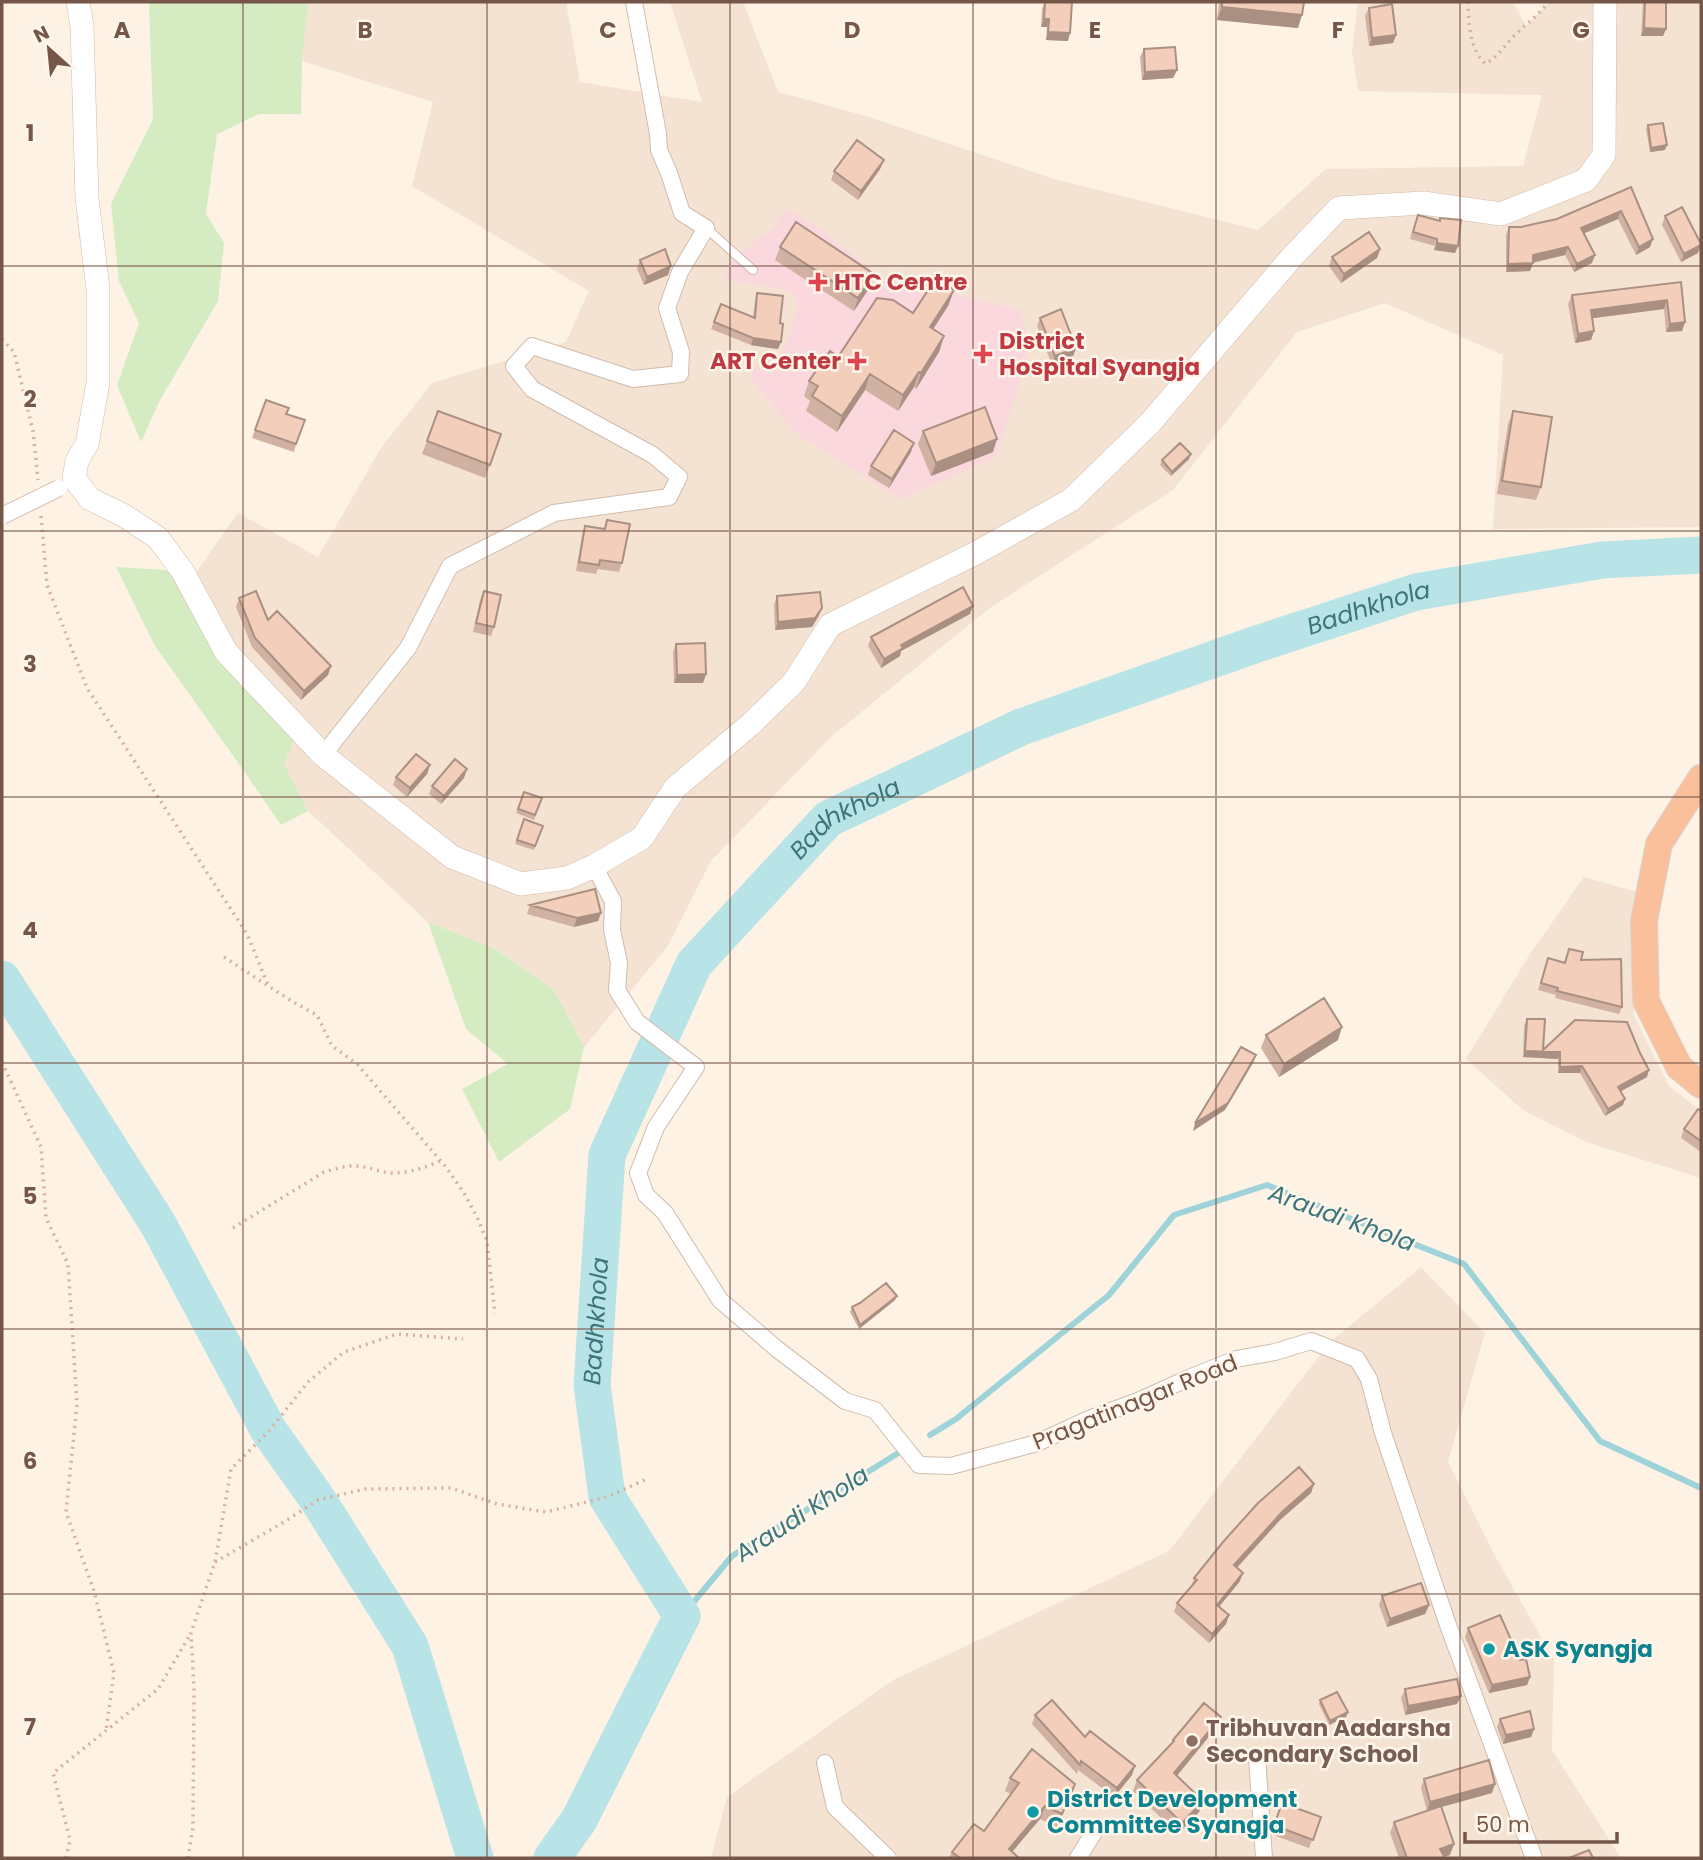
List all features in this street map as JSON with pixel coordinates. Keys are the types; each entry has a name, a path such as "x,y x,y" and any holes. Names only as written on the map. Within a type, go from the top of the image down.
{"highway":[{"path":"1701,778 1659,844 1644,921 1646,1001 1679,1067 1701,1085"}],"main road":[{"path":"78,2 82,26 87,198 98,289 98,383 87,444 67,483 158,538 183,572 226,652 323,755 452,857 522,884 567,878 594,866 642,838 675,788 751,724 794,682 830,625 976,554 1071,500 1150,423 1292,257 1339,208 1423,203 1501,214 1586,180 1604,155 1605,2"}],"street":[{"path":"323,755 408,648 450,566 554,513 669,497 679,477 653,455 532,388 514,366 532,346 633,379 680,374 681,352 667,308 680,272 706,228 682,213 659,150 634,2"},
{"path":"2,516 67,483"},
{"name":"Pragatinagar Road","path":"594,866 613,901 612,930 619,963 617,990 637,1022 696,1067 656,1127 639,1173 646,1195 665,1213 720,1300 777,1349 845,1401 875,1410 919,1465 951,1466 1037,1443 1236,1359 1275,1352 1311,1341 1357,1359 1369,1379 1383,1433 1448,1625 1534,1858"},
{"path":"1257,1758 1264,1858"},
{"path":"825,1763 835,1807 888,1858"},
{"path":"1078,1858 1094,1832"}],"lane":[{"path":"706,228 753,270"}],"path":[{"path":"1468,2 1475,48 1480,59 1486,64 1495,58 1548,2"},
{"path":"2,339 14,352 33,431 38,482"},
{"path":"40,508 47,585 87,688 247,934 268,985"},
{"path":"225,957 317,1016 332,1046 357,1064 440,1161 464,1193 487,1241 495,1314"},
{"path":"2,1062 41,1147 46,1217 68,1264 77,1405 66,1512 94,1591 114,1673 106,1731"},
{"path":"233,1228 324,1172 336,1168 356,1166 390,1173 405,1172 440,1161"},
{"path":"66,1858 70,1840 53,1773 158,1689 191,1633 215,1562 231,1469 269,1431 308,1382 344,1352 397,1334 463,1339"},
{"path":"215,1562 318,1500 365,1489 451,1488 497,1504 547,1512 607,1497 649,1478"},
{"path":"188,1858 193,1827 194,1688 191,1633"}],"shaded area":[{"path":"308,2 566,2 580,82 702,102 670,2 743,2 778,92 866,116 1054,179 1258,230 1326,169 1523,166 1542,95 1358,91 1352,52 1358,2 1513,2 1526,26 1549,2 1701,2 1701,527 1493,529 1503,355 1385,303 1297,332 1173,490 991,607 833,735 711,861 667,947 584,1047 554,990 496,949 428,922 308,811 284,764 243,668 193,577 238,513 318,557 381,448 432,383 566,342 589,291 412,186 433,102 302,61"},
{"name":"District Hospital Syangja","path":"789,209 820,229 892,286 919,274 936,290 1021,310 1029,350 996,458 900,499 797,434 751,379 753,365 771,374 791,332 797,306 795,295 775,287 724,278 732,260 772,229","holes":["938,352 880,366 812,402 804,397 832,372"]},
{"path":"1584,877 1641,893 1634,1015 1669,1086 1701,1111 1701,1178 1586,1142 1523,1110 1466,1059 1530,954"},
{"path":"1421,1267 1485,1333 1448,1462 1494,1554 1554,1660 1552,1750 1621,1858 711,1858 727,1797 895,1679 1169,1551 1330,1342"}],"green space":[{"path":"149,2 308,2 302,61 301,114 259,114 217,134 206,214 224,243 218,301 160,400 141,442 117,385 139,323 119,281 111,204 153,119"},
{"path":"116,567 165,570 193,577 243,668 297,732 284,764 308,811 281,825 155,646"},
{"path":"428,922 496,949 554,990 584,1047 570,1109 499,1162 462,1089 508,1064 466,1029"}],"building":[{"path":"1045,2 1072,2 1070,33 1048,32 1049,19 1044,19"},
{"path":"1222,2 1304,2 1302,15 1222,7"},
{"path":"1645,2 1666,2 1666,29 1644,28"},
{"path":"1392,4 1396,35 1372,38 1369,8"},
{"path":"1175,47 1177,70 1145,72 1144,49"},
{"path":"1663,123 1667,145 1651,148 1648,125"},
{"path":"857,140 884,160 861,191 834,171"},
{"path":"1631,187 1653,239 1639,247 1621,211 1581,228 1595,255 1577,264 1568,247 1533,255 1533,263 1508,264 1509,227 1557,219"},
{"path":"1682,207 1701,244 1684,254 1665,216"},
{"path":"1418,215 1440,221 1440,218 1461,220 1458,246 1437,243 1437,239 1413,232"},
{"path":"796,222 874,274 858,298 780,247"},
{"path":"1369,232 1380,249 1344,274 1332,257"},
{"path":"665,249 671,266 647,277 640,260"},
{"path":"936,278 954,290 930,327 944,336 921,373 919,372 903,395 870,374 842,416 812,396 818,386 809,381 830,351 838,357 877,298 893,300 913,313"},
{"path":"1681,282 1685,322 1670,324 1667,300 1591,310 1594,331 1578,334 1572,295"},
{"path":"757,293 783,296 781,342 753,338 714,322 721,304 755,318"},
{"path":"1061,309 1076,348 1055,356 1040,318"},
{"path":"266,400 289,408 286,414 305,420 296,444 255,430"},
{"path":"985,407 997,439 936,463 923,431"},
{"path":"438,411 501,434 490,465 427,441"},
{"path":"1513,411 1552,417 1541,487 1502,481"},
{"path":"894,430 914,443 892,479 871,466"},
{"path":"1180,443 1191,454 1172,472 1162,460"},
{"path":"607,520 630,524 622,563 600,560 599,565 579,562 585,526 605,529"},
{"path":"963,587 973,606 901,645 903,648 884,659 871,637"},
{"path":"256,591 268,620 277,611 331,666 304,691 255,638 239,598"},
{"path":"484,591 501,595 494,627 476,623"},
{"path":"820,592 822,608 815,618 778,622 777,596"},
{"path":"705,643 706,674 677,675 676,644"},
{"path":"416,754 430,765 410,788 396,777"},
{"path":"455,759 467,769 444,796 432,786"},
{"path":"524,792 542,798 535,815 518,809"},
{"path":"524,819 543,826 535,846 517,840"},
{"path":"595,889 601,913 577,918 530,905"},
{"path":"1569,949 1583,952 1581,960 1621,959 1622,1007 1557,991 1558,988 1541,983 1548,958 1565,963"},
{"path":"1324,998 1342,1027 1284,1064 1266,1035"},
{"path":"1527,1019 1545,1019 1543,1050 1575,1020 1627,1022 1649,1070 1618,1087 1625,1099 1608,1109 1582,1066 1560,1067 1560,1052 1525,1051"},
{"path":"1241,1047 1256,1055 1228,1103 1195,1123"},
{"path":"1698,1109 1701,1111 1701,1141 1684,1129"},
{"path":"886,1283 897,1296 860,1325 852,1307"},
{"path":"1299,1467 1314,1484 1283,1511 1234,1565 1243,1573 1217,1605 1229,1615 1212,1634 1177,1603 1197,1580 1194,1578 1223,1542 1258,1503"},
{"path":"1421,1583 1429,1605 1390,1619 1382,1596"},
{"path":"1500,1615 1520,1660 1526,1659 1530,1677 1492,1685 1468,1628"},
{"path":"1457,1679 1461,1696 1408,1706 1405,1689"},
{"path":"1337,1692 1348,1712 1330,1721 1320,1700"},
{"path":"1052,1700 1085,1737 1090,1731 1135,1766 1117,1788 1081,1761 1080,1765 1035,1715"},
{"path":"1204,1703 1221,1717 1174,1773 1203,1801 1182,1823 1137,1780 1174,1741"},
{"path":"1530,1711 1534,1729 1506,1735 1500,1719"},
{"name":"District Development Committee Syangja","path":"1032,1749 1075,1784 1062,1814 1045,1806 1009,1849 1019,1858 960,1858 952,1852 974,1824 984,1831 1019,1783 1010,1778"},
{"path":"1489,1760 1495,1784 1430,1802 1424,1779"},
{"path":"1282,1803 1321,1817 1313,1840 1276,1826"},
{"path":"1441,1806 1454,1844 1440,1849 1445,1858 1407,1858 1394,1822"},
{"path":"1589,1850 1593,1858 1569,1858"}],"waterway":[{"name":"Badhkhola","path":"552,1858 579,1820 682,1616 607,1497 592,1385 607,1155 694,964 828,819 1021,727 1254,645 1416,592 1602,560 1701,555"},
{"path":"2,979 158,1224 269,1431 318,1500 410,1646 475,1858"},
{"name":"Araudi Khola","path":"930,1435 956,1419 1109,1295 1174,1215 1267,1185 1464,1264 1600,1441 1701,1488"},
{"name":"Araudi Khola","path":"682,1616 732,1556 900,1452"}],"place":[{"name":"HTC Centre","path":"818,282"},
{"name":"District Hospital Syangja","path":"983,354"},
{"name":"ART Center","path":"857,361"},
{"name":"ASK Syangja","path":"1489,1649"},
{"name":"Tribhuvan Aadarsha Secondary School","path":"1192,1741"},
{"name":"District Development Committee Syangja","path":"1033,1812"}]}
